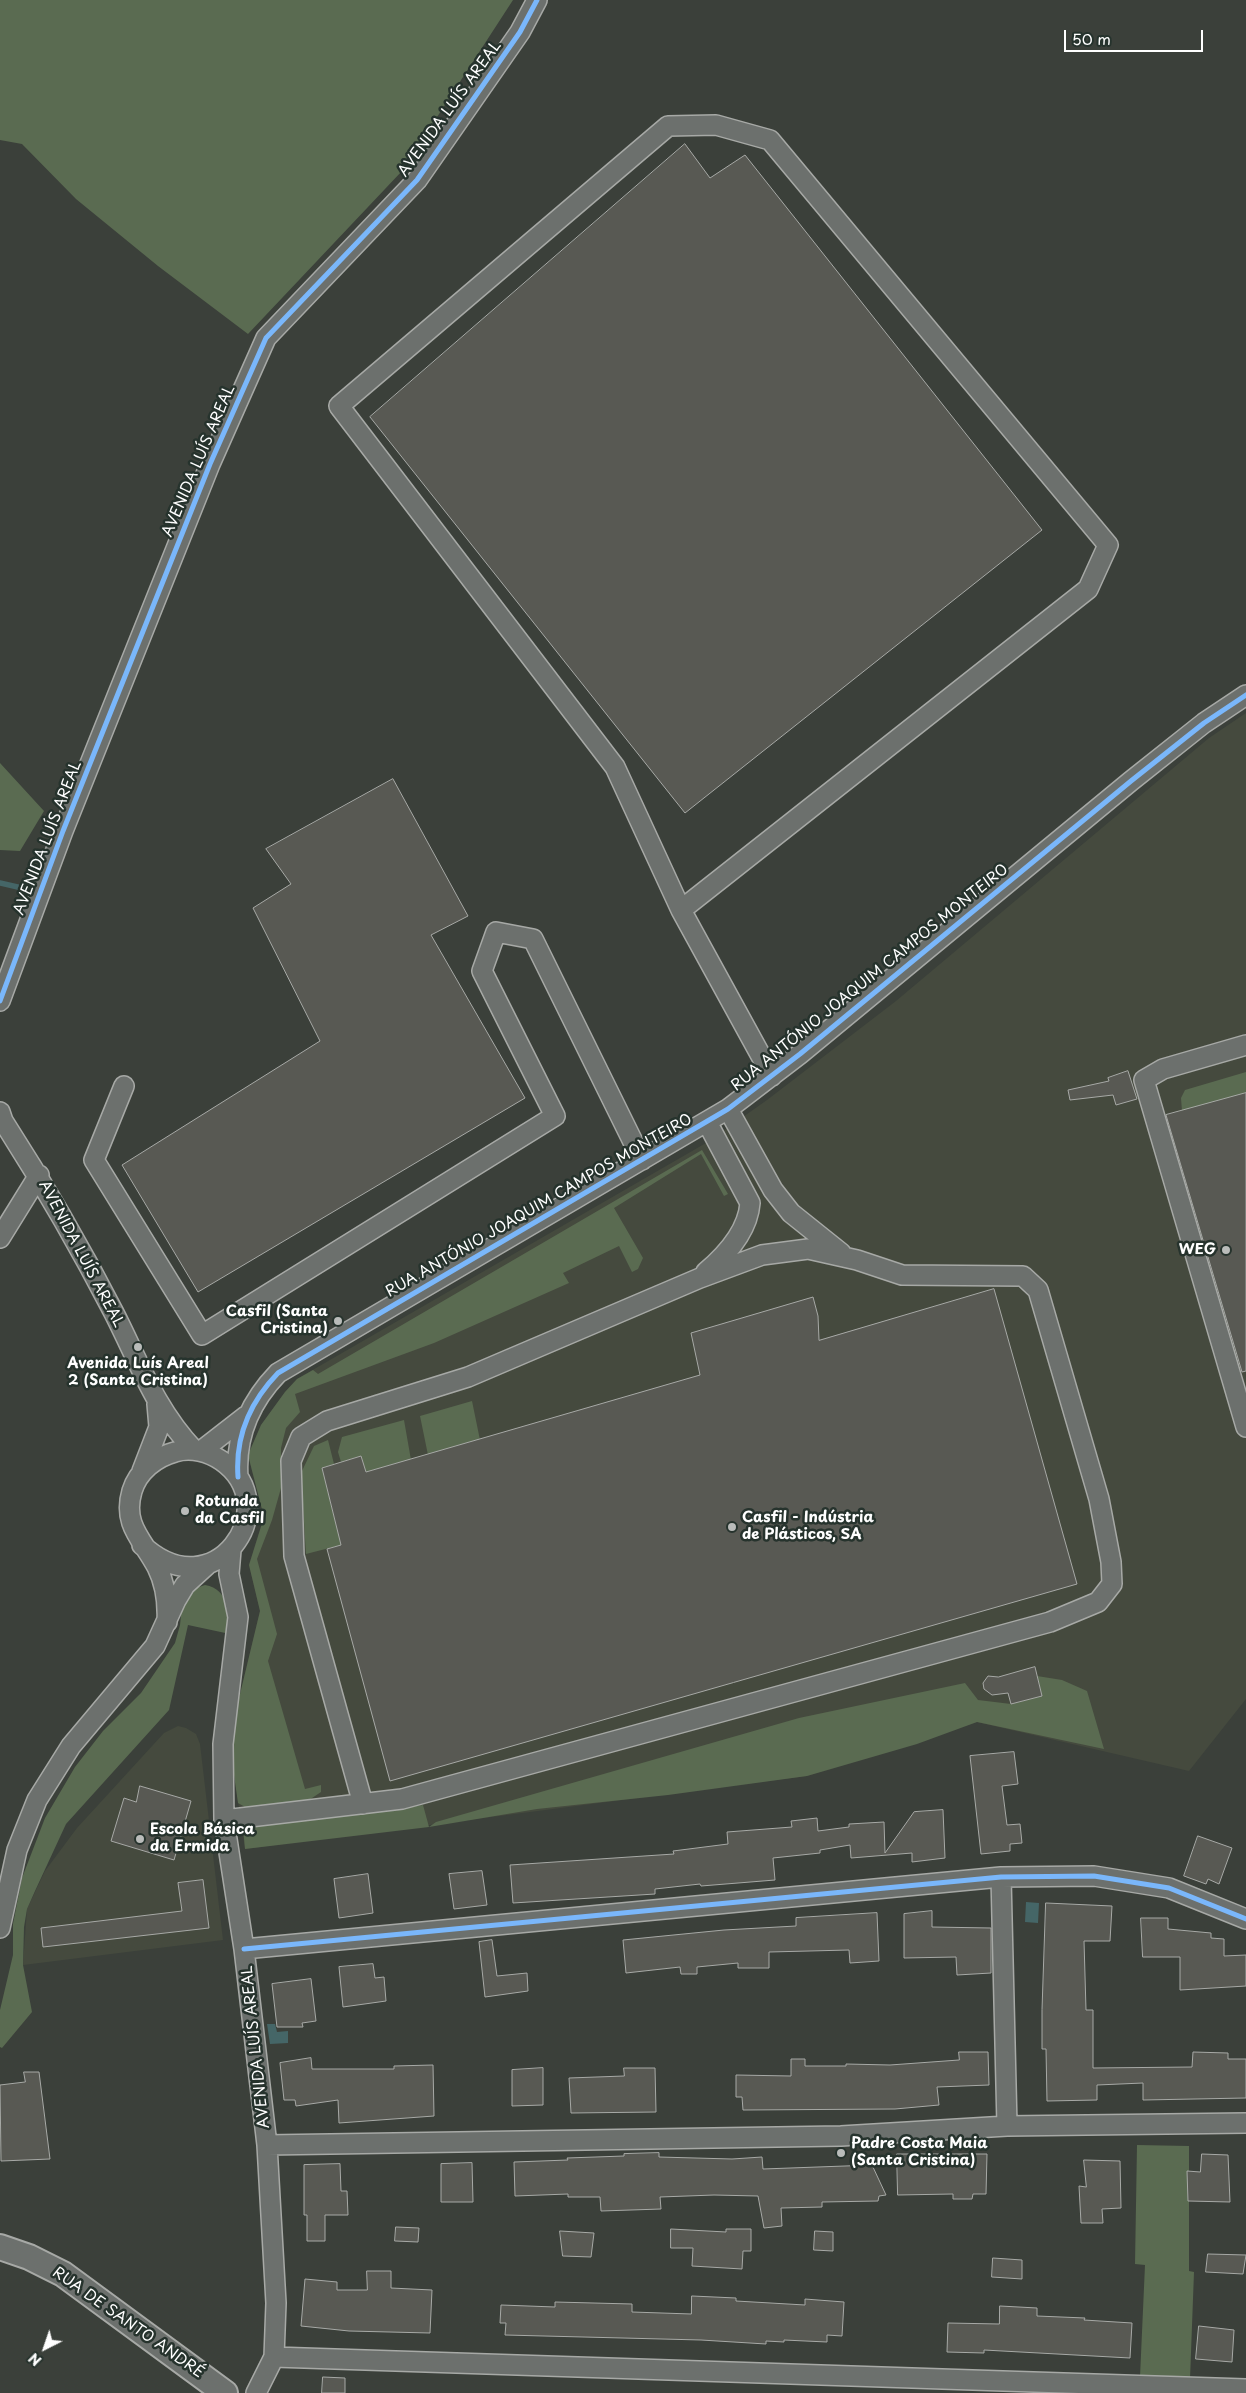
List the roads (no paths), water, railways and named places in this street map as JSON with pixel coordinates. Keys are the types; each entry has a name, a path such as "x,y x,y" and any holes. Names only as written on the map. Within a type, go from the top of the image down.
{"main road":[{"name":"RUA DE SANTO ANDRÉ","path":"0,2247 29,2257 63,2274 225,2393"}],"street":[{"name":"AVENIDA LUÍS AREAL","path":"0,1001 63,831 210,464 266,338 417,180 520,32 537,0"},
{"path":"681,910 1088,589 1108,545 770,140 716,125 668,126 339,406 615,767 681,910 772,1076"},
{"name":"RUA ANTÓNIO JOAQUIM CAMPOS MONTEIRO","path":"238,1477 238,1442 249,1413 268,1384 290,1365 728,1109 808,1048 1131,781 1204,723 1246,695"},
{"path":"124,1086 94,1160 202,1335 555,1116 482,971 496,932 533,939 642,1160"},
{"path":"1246,1046 1163,1069 1144,1080 1246,1427"},
{"path":"728,1109 773,1190 791,1213 848,1258"},
{"name":"AVENIDA LUÍS AREAL","path":"0,1112 3,1121 38,1175 114,1312 156,1400 170,1423 198,1451"},
{"path":"700,1278 720,1259 739,1236 750,1214 750,1203 706,1122"},
{"path":"0,1238 38,1175"},
{"path":"224,1820 363,1804 402,1799 419,1795 1002,1636 1050,1622 1098,1602 1112,1584 1111,1562 1099,1499 1038,1290 1023,1276 902,1275 848,1258 808,1249 762,1255 700,1278 468,1377 327,1421 301,1437 291,1461 294,1556 363,1804"},
{"name":"AVENIDA LUÍS AREAL","path":"141,1473 159,1427 156,1400"},
{"name":"RUA ANTÓNIO JOAQUIM CAMPOS MONTEIRO","path":"198,1451 228,1432 249,1413"},
{"path":"142,1545 155,1558 172,1565 190,1568 207,1565 220,1559 231,1550 242,1534 247,1515 246,1495 238,1477 222,1461 198,1451 179,1450 152,1462 141,1473 132,1490 129,1509 133,1528 142,1545 157,1566 163,1580 167,1601 167,1622"},
{"name":"AVENIDA LUÍS AREAL","path":"231,1550 229,1574 238,1617 237,1642 223,1744 224,1820 244,1949 267,2144 276,2303 274,2357 256,2393"},
{"path":"0,1928 17,1850 37,1800 71,1746 155,1646 185,1585 207,1565"},
{"path":"244,1949 1001,1877 1094,1876 1169,1888 1246,1919"},
{"path":"1001,1877 1007,2126"},
{"path":"267,2144 841,2136 1007,2126 1246,2123"},
{"path":"274,2357 1246,2389"}],"water":[{"path":"1026,1902 1039,1903 1038,1923 1025,1922"},
{"path":"267,2024 275,2024 277,2032 288,2031 288,2043 270,2044"}],"waterway":[{"path":"0,883 35,891"}],"place":[{"name":"WEG","path":"1226,1250"},
{"name":"Casfil (Santa Cristina)","path":"338,1321"},
{"name":"Avenida Luís Areal 2 (Santa Cristina)","path":"138,1347"},
{"name":"Rotunda da Casfil","path":"185,1511"},
{"name":"Casfil - Indústria de Plásticos, SA","path":"732,1527"},
{"name":"Escola Básica da Ermida","path":"140,1839"},
{"name":"Padre Costa Maia (Santa Cristina)","path":"841,2153"}]}
